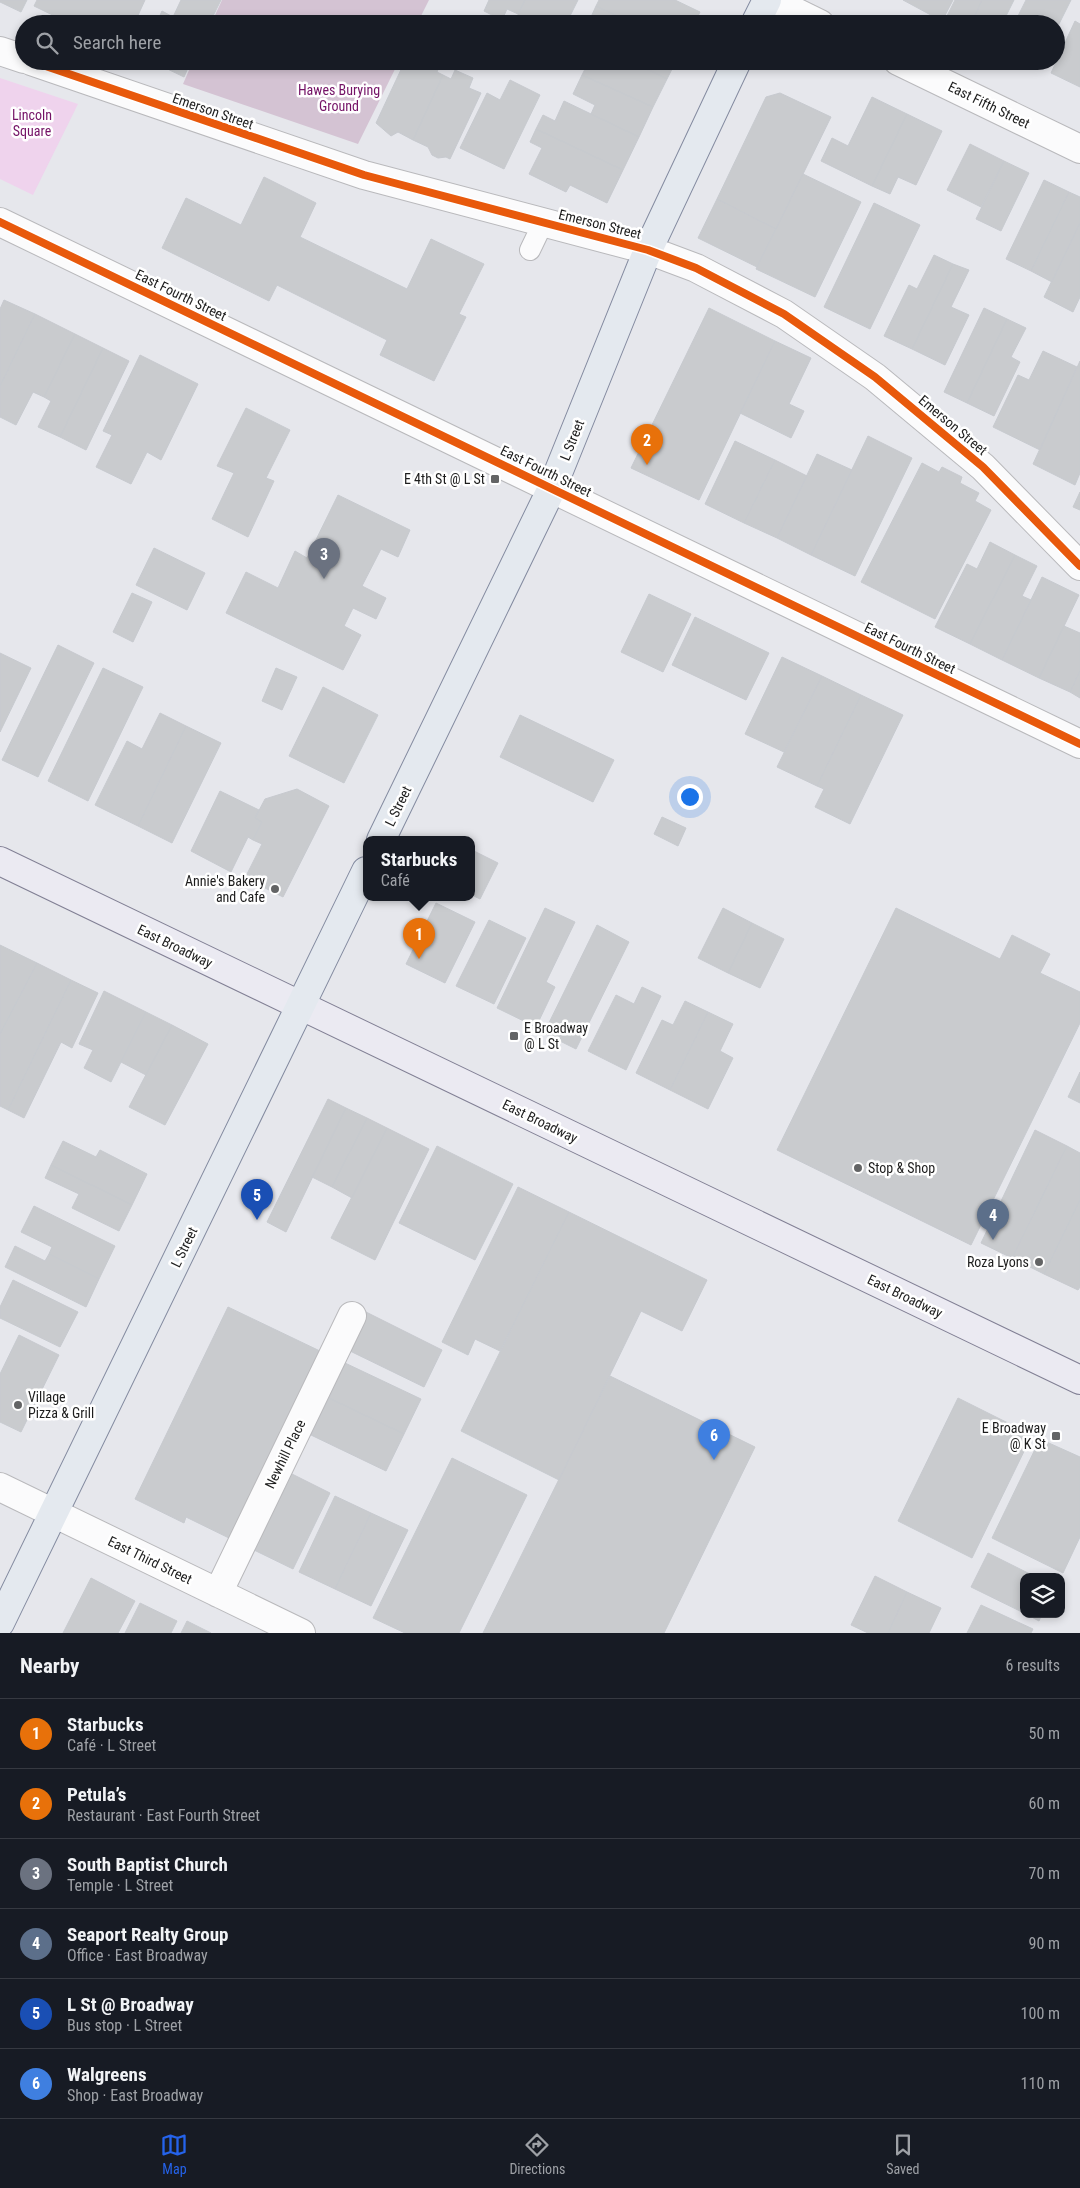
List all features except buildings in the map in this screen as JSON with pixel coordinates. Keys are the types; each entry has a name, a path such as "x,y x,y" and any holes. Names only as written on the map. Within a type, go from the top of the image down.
{"main road":[{"path":"760,15 769,0"},
{"name":"L Street","path":"383,836 552,488 648,250 733,70"},
{"name":"East Broadway","path":"0,861 300,1007 1080,1380"},
{"name":"L Street","path":"0,1623 363,876"}],"street":[{"path":"769,0 801,15"},
{"path":"0,51 15,56"},
{"name":"Emerson Street","path":"57,70 364,175 648,250 696,268 755,298 849,358 983,468 1080,566"},
{"name":"East Fifth Street","path":"917,70 1080,149"},
{"name":"East Fourth Street","path":"0,222 1080,744"},
{"name":"Newhill Place","path":"218,1593 352,1316"},
{"name":"East Third Street","path":"0,1487 218,1593 268,1626 301,1633"}],"lane":[{"path":"530,250 543,223"}],"green space":[{"path":"222,0 429,0 422,15 215,15"},
{"name":"Hawes Burying Ground","path":"189,70 395,70 358,144 183,84"},
{"name":"Lincoln Square","path":"0,78 78,104 33,195 0,179"}],"cycle path":[{"path":"57,70 364,175 648,250 696,268 784,314 875,377 983,467 1080,566"},
{"path":"0,222 1080,744"}],"place":[{"name":"Petula’s","path":"647,465"},
{"name":"E 4th St @ L St","path":"495,479"},
{"name":"South Baptist Church","path":"324,579"},
{"name":"Annie's Bakery and Cafe","path":"275,889"},
{"name":"Starbucks","path":"419,959"},
{"name":"E Broadway @ L St","path":"514,1036"},
{"name":"Stop & Shop","path":"858,1168"},
{"name":"L St @ Broadway","path":"257,1220"},
{"name":"Seaport Realty Group","path":"993,1240"},
{"name":"Roza Lyons","path":"1039,1262"},
{"name":"Village Pizza & Grill","path":"18,1405"},
{"name":"E Broadway @ K St","path":"1056,1436"},
{"name":"Walgreens","path":"714,1460"}]}
